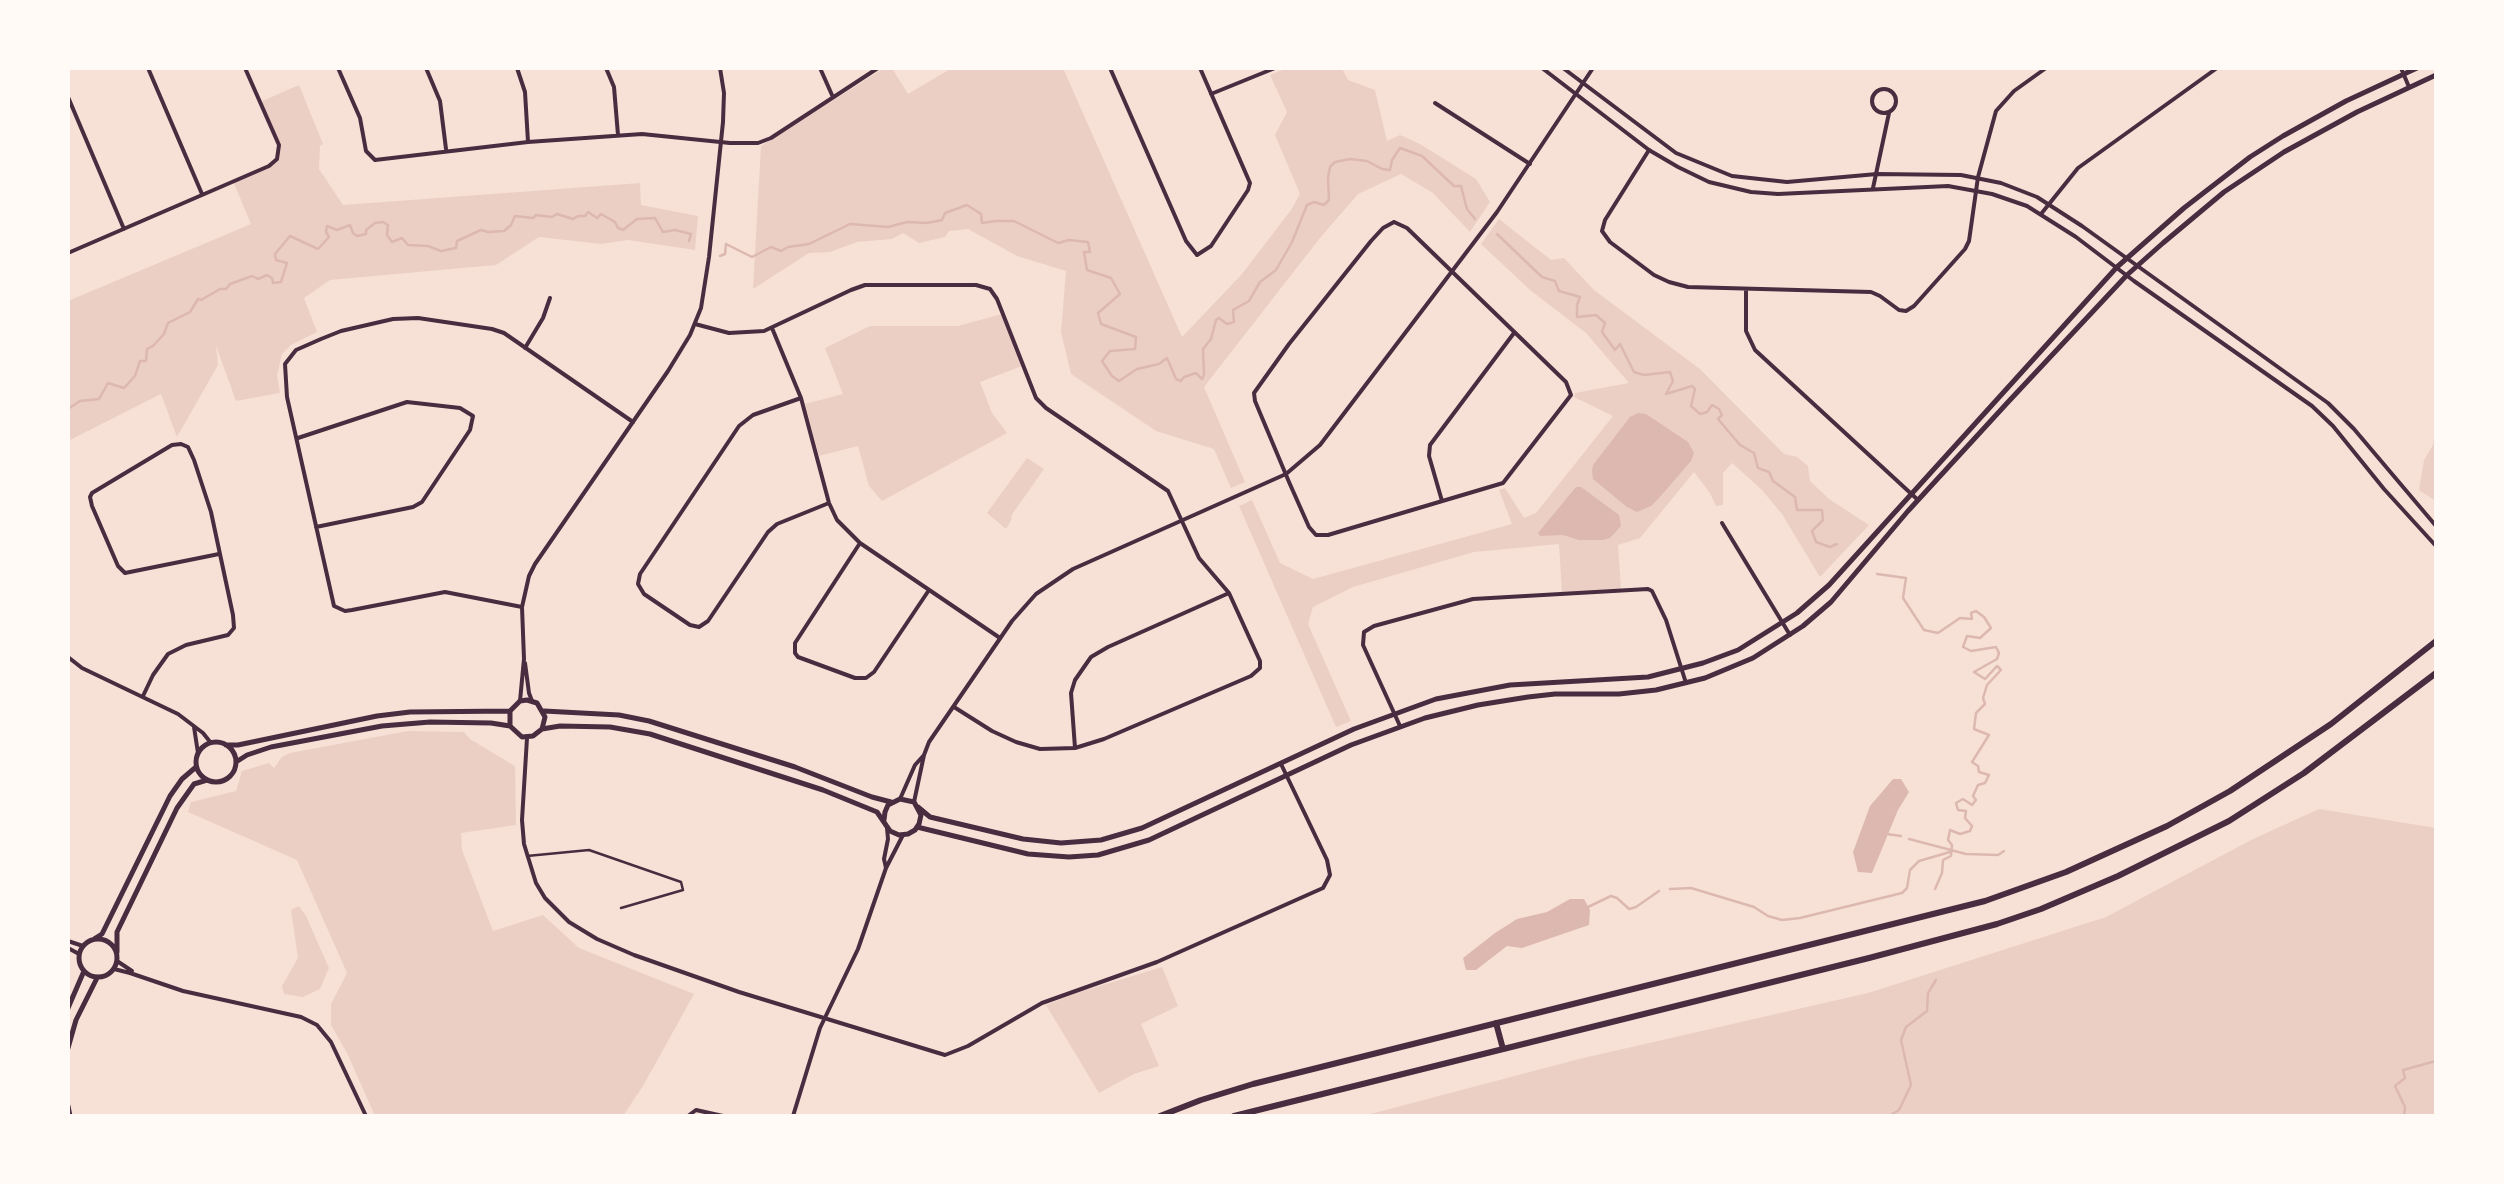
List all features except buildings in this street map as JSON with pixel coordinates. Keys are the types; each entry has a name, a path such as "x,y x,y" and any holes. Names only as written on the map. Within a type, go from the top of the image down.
{"highway":[{"path":"1160,1116 1254,1084 1985,900 2066,872 2167,826 2244,782 2331,724 2436,638"},
{"path":"1234,1116 1869,958 2040,909 2131,870 2229,820 2304,774 2436,673"},
{"path":"1496,1023 1503,1049"}],"main road":[{"path":"885,823 886,808 900,798 930,817 1012,837 1088,842 1115,837 1142,828 1354,728 1454,694 1527,683 1648,677 1682,670 1738,650 1798,614 1828,585 2126,258 2250,157 2402,70 2416,68"},
{"path":"917,827 1028,854 1098,855 1150,840 1351,745 1400,726 1463,708 1528,697 1631,693 1686,683 1742,664 1790,635 1831,602 1918,500 2136,266 2272,159 2357,112 2436,75"},
{"path":"1527,683 1528,697"},
{"path":"206,780 196,767 201,748 211,743 238,745 410,712 510,710 520,702 532,701 544,711 649,721 892,802"},
{"path":"510,710 510,726 516,734 527,738 542,729 544,711"},
{"path":"236,762 271,747 382,726 461,722 510,726"},
{"path":"542,729 601,726 650,734 824,790 877,812 894,833 904,835 917,827 920,820 916,805"},
{"path":"196,767 170,796 102,934 83,946 79,954 80,966 97,978 114,970 118,961 117,932 177,808 200,781 224,781 233,773 236,762 226,745"},
{"path":"94,939 108,941 117,952"},
{"path":"68,1008 84,971"},
{"path":"68,1048 76,1020 97,978"},
{"path":"68,1106 70,1116"}],"street":[{"path":"148,68 202,194"},
{"path":"68,254 278,159 278,145 244,68"},
{"path":"338,68 360,118 366,151 372,158 382,160 528,142 651,133 750,144 765,141 878,68"},
{"path":"426,68 440,101 446,152"},
{"path":"517,68 525,92 528,142"},
{"path":"606,68 616,94 618,135"},
{"path":"520,702 526,582 679,354 695,324 706,286 724,104 720,68"},
{"path":"820,68 832,96"},
{"path":"1110,68 1186,242 1197,256 1212,246 1250,187 1200,68"},
{"path":"1211,94 1274,68"},
{"path":"1542,68 1649,150 1709,182 1791,194 1948,186 2015,201 2041,214 2312,406 2436,546"},
{"path":"1563,68 1656,140 1716,171 1746,179 1801,182 1877,174 1939,173 1978,177 2049,204 2328,403 2436,526"},
{"path":"916,805 929,742 1026,603 1073,569 1286,474 1312,454 1453,274 1593,68"},
{"path":"1656,140 1602,226 1610,242 1654,274 1688,287 1871,292 1906,311 1970,241 1978,177 1996,111 2014,91 2046,68"},
{"path":"2041,214 2078,168 2217,68"},
{"path":"2402,70 2409,87"},
{"path":"1873,188 1889,112 1896,104 1895,96 1886,89 1878,90 1872,105 1881,113 1889,112"},
{"path":"68,97 124,229"},
{"path":"1435,103 1530,164"},
{"path":"1745,190 1746,179"},
{"path":"1399,223 1514,333 1570,390 1568,400 1503,482 1316,535 1255,402 1256,389 1383,228 1399,223"},
{"path":"695,324 729,333 756,332 865,286 990,289 1036,398 1164,487 1199,558 1229,593 1260,661 1256,672 1075,748 1040,749 1016,742 954,708"},
{"path":"1746,290 1746,332 1754,350 1918,500"},
{"path":"525,348 550,298"},
{"path":"522,607 445,592 345,611 334,606 284,364 296,350 335,333 393,319 418,318 498,330 633,422"},
{"path":"772,327 800,398 837,520 860,544 1000,638"},
{"path":"1442,502 1429,456 1430,445 1514,333"},
{"path":"800,398 754,415 739,426 640,574 638,584 644,594 690,625 704,625 768,532 777,524 829,503"},
{"path":"298,438 407,402 460,408 474,416 470,430 422,502 316,527"},
{"path":"143,696 168,654 186,645 228,635 234,628 233,615 207,496 185,445 172,445 92,493 92,506 118,566 125,573 219,554"},
{"path":"1722,524 1790,635"},
{"path":"860,544 797,638 794,648 798,657 855,678 866,678 930,589"},
{"path":"1400,726 1363,645 1364,632 1473,599 1648,589 1666,620 1686,683"},
{"path":"1075,748 1071,693 1091,657 1229,593"},
{"path":"68,657 82,668 178,714 211,743"},
{"path":"524,658 532,701"},
{"path":"194,727 198,753"},
{"path":"527,738 522,820 527,856 544,898 569,922 634,955 739,992 935,1053 950,1054 1042,1002 1158,962 1323,888 1330,868 1281,764"},
{"path":"900,798 924,755"},
{"path":"885,823 886,868"},
{"path":"794,1116 825,1017 862,940 886,868 904,835"},
{"path":"527,856 589,850 681,882 683,890 621,908"},
{"path":"68,944 83,946"},
{"path":"68,944 79,954"},
{"path":"118,961 140,976"},
{"path":"114,970 317,1025 331,1042 366,1116"},
{"path":"688,1116 696,1110 723,1116"}],"shaded area":[{"path":"884,68 892,68 908,94 952,68 1063,68 1182,337 1242,274 1300,194 1275,135 1287,112 1270,75 1287,68 1342,68 1348,80 1375,90 1387,141 1400,135 1420,144 1476,179 1490,202 1470,232 1433,193 1401,174 1358,194 1204,387 1245,482 1231,488 1214,449 1156,431 1071,374 1061,332 1066,271 1017,256 968,229 949,231 945,237 919,243 903,233 892,239 809,253 753,289 761,146"},
{"path":"299,85 323,144 319,169 343,205 640,183 641,205 698,216 695,250 628,240 601,244 539,237 496,265 330,280 304,298 317,332 282,354 277,375 280,393 236,401 216,346 218,365 177,437 161,394 68,441 68,301 251,224 233,181 273,163 280,150 260,102"},
{"path":"1499,219 1551,260 1564,258 1594,290 1700,369 1784,454 1797,457 1808,466 1810,481 1829,499 1869,525 1820,577 1782,514 1732,463 1723,473 1723,505 1716,506 1694,472 1640,538 1618,545 1621,590 1562,594 1559,544 1474,552 1353,587 1313,607 1308,624 1351,721 1336,727 1239,506 1252,500 1280,563 1313,579 1512,524 1499,490 1505,488 1524,518 1536,513 1613,416 1574,397 1575,393 1629,383 1586,333 1530,290 1481,244"},
{"path":"1002,314 1022,366 980,382 992,413 1007,433 882,501 869,486 858,446 819,456 805,404 843,394 825,348 870,326 958,326"},
{"path":"1646,414 1688,442 1694,453 1659,498 1637,512 1593,479 1592,470 1630,417"},
{"path":"2436,427 2436,496 2434,500 2419,490"},
{"path":"1027,458 1044,469 1006,529 987,513"},
{"path":"1576,487 1619,515 1621,526 1610,538 1579,540 1538,533"},
{"path":"408,731 464,732 515,766 516,825 461,833 462,850 493,931 543,915 579,948 694,994 623,1116 375,1116 331,1025 331,1004 347,973 297,860 188,812 191,802 236,791 242,771 269,763 274,768 290,753"},
{"path":"1893,779 1901,779 1909,792 1872,873 1858,872 1853,852 1870,806"},
{"path":"2319,809 2436,828 2436,1116 1363,1116 1579,1059 1868,993 2106,917 2253,839"},
{"path":"1570,899 1584,899 1590,910 1589,925 1522,948 1507,946 1476,970 1466,970 1463,958 1495,933 1517,919 1547,912"},
{"path":"299,906 329,968 320,989 303,997 284,994 282,986 298,958 291,910"},
{"path":"1162,967 1178,1006 1141,1024 1159,1066 1099,1093 1046,1005"}],"waterway":[{"path":"720,256 725,254 726,244 752,257 771,247 781,251 809,244 850,224 888,227 907,222 927,223 942,220 945,213 967,205 981,214 982,223 1014,221 1058,243 1088,242 1090,252 1084,252 1087,270 1111,278 1120,294 1098,313 1101,324 1136,337 1135,349 1110,351 1102,361 1112,376 1119,381 1137,369 1167,358 1176,379 1181,381 1196,373 1202,379 1203,349 1211,339 1216,320 1234,322 1233,310 1249,301 1260,282 1276,270 1307,205 1324,205 1329,200 1328,178 1335,162 1367,161 1390,170 1400,148 1422,156 1454,186 1461,186 1467,209 1475,219"},
{"path":"68,409 80,401 99,399 108,383 124,388 135,376 140,361 146,361 147,349 164,334 168,323 190,312 198,299 252,276 258,279 267,275 273,283 281,282 287,263 276,260 275,254 290,236 318,249 329,237 327,226 337,230 350,225 357,236 383,222 388,225 387,235 392,242 402,238 408,245 441,251 456,248 457,241 481,230 504,231 515,216 557,214 573,219 588,212 597,218 601,214 623,230 637,219 655,218 663,232 691,234 689,241"},
{"path":"1497,234 1542,277 1555,281 1559,291 1580,297 1577,317 1596,315 1605,323 1602,332 1615,350 1620,344 1634,372 1670,372 1673,381 1666,394 1692,386 1695,389 1691,406 1700,414 1712,405 1719,409 1722,415 1718,419 1740,445 1754,453 1758,468 1769,472 1773,481 1795,497 1797,510 1822,510 1823,520 1812,531 1816,542 1830,547 1837,544"},
{"path":"1877,574 1906,578 1903,598 1924,630 1938,633 1960,618 1972,619 1971,613 1976,611 1991,628 1980,638 1967,636 1963,647 1971,651 1996,647 1999,653 1997,659 1974,672 1985,679 1997,666 2001,670 1987,685 1985,704 1976,713 1974,729 1989,735 1972,762 1979,772 1989,775 1985,783 1978,785 1972,805 1963,799 1956,803 1958,810 1966,811 1965,818 1972,826 1970,831 1960,834 1950,830 1951,856 1943,860 1935,889"},
{"path":"1887,834 1901,836"},
{"path":"1909,839 1966,854 1998,855 2004,851"},
{"path":"1670,889 1691,888 1782,920 1800,918 1902,893 1907,888 1910,870 1919,861 1950,852"},
{"path":"1588,907 1611,896 1629,909 1659,891"},
{"path":"1889,1116 1899,1110 1911,1085 1901,1040 1906,1027 1927,1011 1928,993 1936,980"},
{"path":"2404,1116 2405,1107 2395,1086 2405,1078 2403,1070 2436,1061"}]}
